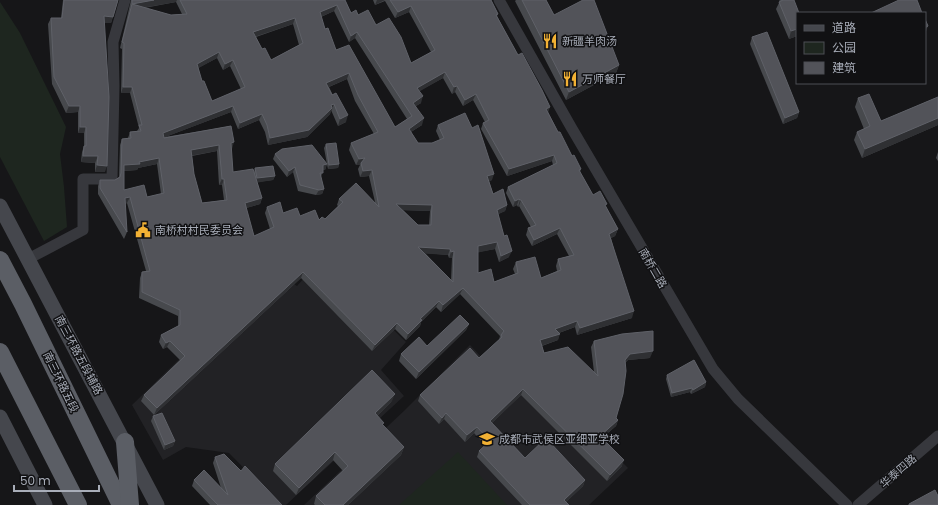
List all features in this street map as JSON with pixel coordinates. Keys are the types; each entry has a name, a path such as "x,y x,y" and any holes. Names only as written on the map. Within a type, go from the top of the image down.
{"highway":[{"name":"南三环路五段","path":"0,260 121,505"},
{"path":"0,352 78,505"},
{"path":"125,442 130,505"},
{"path":"64,477 67,505"}],"main road":[{"name":"南三环路五段辅路","path":"0,206 157,505"},
{"path":"0,417 45,505"}],"street":[{"path":"28,259 83,230 83,179 112,179 114,86 113,42 125,0"},
{"name":"南桥二路","path":"499,0 571,127 713,369 738,399 847,505"},
{"name":"华泰四路","path":"858,505 938,437"}],"shaded area":[{"path":"321,259 406,342 381,370 404,396 286,505 280,505 229,453 186,447 163,460 132,405 272,269 297,286"},
{"name":"成都市武侯区亚细亚学校","path":"470,345 504,381 523,363 628,468 589,505 304,505 405,410"}],"green space":[{"path":"0,2 20,33 66,127 60,154 67,227 44,241 0,157"},
{"path":"458,452 507,505 399,505"}],"building":[{"path":"64,0 118,0 113,17 104,16 109,97 107,166 97,165 98,156 83,156 84,146 86,146 86,127 80,127 80,106 69,106 54,77 51,18 62,18"},
{"path":"132,0 154,0 132,4"},
{"path":"180,0 345,0 351,13 356,10 358,15 368,10 376,25 389,18 401,37 411,63 435,50 411,6 398,12 390,0 491,0 498,14 496,15 518,55 522,53 542,90 550,107 546,109 572,156 574,155 581,169 579,170 593,195 600,191 607,204 605,205 618,229 609,234 634,311 580,328 577,321 555,329 560,334 540,340 544,353 568,347 598,376 594,341 622,334 653,331 653,351 630,354 625,360 626,371 623,394 616,418 618,420 600,436 624,460 610,475 523,389 490,421 525,458 546,438 585,480 564,500 569,505 530,505 479,451 490,441 477,427 467,435 446,413 442,418 420,395 470,348 479,358 502,337 501,335 504,331 463,288 443,305 439,301 420,319 422,320 408,334 397,323 375,345 303,272 157,408 144,395 185,356 170,341 166,343 161,335 180,325 180,310 142,292 142,272 150,271 130,197 125,198 127,232 100,188 100,180 115,180 120,177 122,139 131,138 130,132 141,131 139,125 142,125 132,87 123,87 124,43 122,42 132,4 171,15 187,14","holes":["337,5 351,36 357,32 412,116 395,127 349,45 336,50 328,28 325,29 320,12","295,18 303,43 271,60 265,48 262,49 253,32","219,52 225,64 233,60 245,87 212,101 204,81 202,81 197,64","445,72 454,87 457,86 465,100 476,94 489,120 483,123 509,169 554,155 557,163 508,187 515,201 519,199 521,200 536,225 528,228 534,240 560,228 574,255 558,259 561,270 541,278 535,257 516,262 518,273 494,282 491,269 478,273 478,246 497,242 501,256 512,251 507,235 504,236 497,210 507,205 503,189 493,194 487,176 494,174 478,125 472,128 465,113 438,125 444,138 432,143 418,143 409,129 424,118 413,103 423,96 417,88","349,73 358,95 378,132 351,143 359,159 365,158 361,163 363,171 372,170 379,207 356,183 339,199 343,202 325,219 322,217 319,220 315,210 300,216 297,208 283,213 280,202 267,207 274,227 254,236 245,203 262,198 253,169 233,172 231,143 234,142 231,126 164,138 163,133 233,106 240,123 262,114 267,125 270,138 309,130 332,108 331,105 334,104 340,119 348,115 336,93 332,95 326,83","219,145 222,179 224,179 227,200 202,203 194,174 191,150","159,158 164,193 147,197 144,185 124,190 124,165 140,164 139,162","396,204 432,205 431,225 418,225","418,247 450,249 451,252 454,251 453,282"]},
{"path":"522,0 546,0 554,15 583,0 594,0 619,65 569,92"},
{"path":"783,0 794,0 799,12 796,12 796,29 791,31 779,2"},
{"path":"899,0 917,0 922,12 873,12"},
{"path":"767,32 799,112 785,118 752,37"},
{"path":"869,94 881,121 938,97 938,118 865,149 857,132 870,126 858,98"},
{"path":"336,143 339,164 329,165 326,144"},
{"path":"312,145 327,164 323,165 323,173 320,173 324,189 319,190 300,185 295,167 289,171 275,154 282,149"},
{"path":"273,166 275,176 257,178 255,168"},
{"path":"460,315 469,324 419,372 401,354 419,337 427,346"},
{"path":"694,360 706,382 693,390 692,388 672,393 667,375"},
{"path":"372,370 395,394 375,413 384,423 382,424 404,447 343,505 325,505 316,496 348,466 335,452 299,488 275,464"},
{"path":"162,413 175,441 165,445 153,416"},
{"path":"224,454 241,471 245,466 282,505 218,505 194,480 204,470 228,495 215,457"},
{"path":"935,490 938,496 938,505 909,505 909,504"}],"place":[{"name":"新疆羊肉汤","path":"550,41"},
{"name":"万师餐厅","path":"570,79"},
{"name":"南桥村村民委员会","path":"143,230"},
{"name":"成都市武侯区亚细亚学校","path":"487,439"}]}
